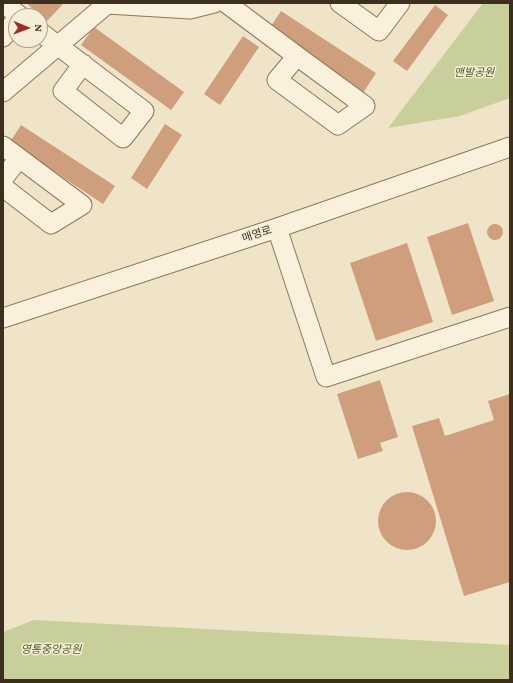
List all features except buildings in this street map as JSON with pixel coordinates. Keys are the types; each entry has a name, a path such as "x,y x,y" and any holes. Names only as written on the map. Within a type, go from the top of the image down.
{"street":[{"path":"3,92 107,3 190,9 214,3"},
{"path":"226,3 297,56"},
{"path":"340,3 379,31 400,3"},
{"path":"48,38 82,64"},
{"path":"3,146 82,204 51,224 3,187"},
{"name":"매영로","path":"3,318 277,228 510,147"},
{"path":"3,179 19,158"},
{"path":"277,228 326,377 510,317"}],"green space":[{"name":"맨발공원","path":"483,3 510,3 510,98 460,116 388,128"},
{"name":"영통중앙공원","path":"34,620 510,645 510,680 3,680 3,632"}]}
